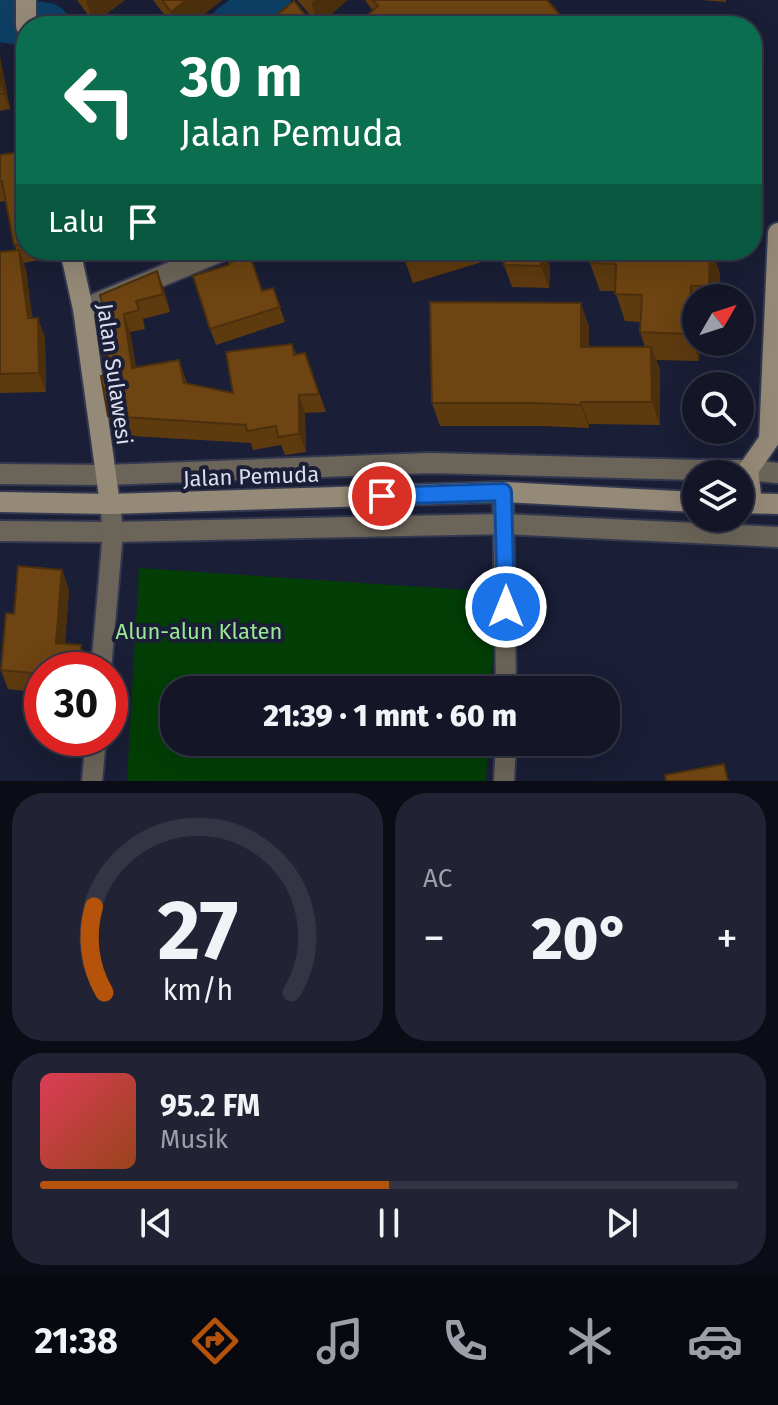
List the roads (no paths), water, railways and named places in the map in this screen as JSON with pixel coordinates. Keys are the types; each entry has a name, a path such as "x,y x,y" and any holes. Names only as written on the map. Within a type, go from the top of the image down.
{"main road":[{"path":"754,464 774,446 778,233"},
{"name":"Jalan Sulawesi","path":"72,260 83,309 110,504"},
{"name":"Jalan Pemuda","path":"0,502 110,504 503,492 682,501"},
{"path":"754,503 778,504"}],"street":[{"path":"83,309 200,260"},
{"path":"0,474 105,475 430,463 682,470"},
{"path":"754,471 778,473"},
{"path":"503,492 506,676"},
{"path":"103,652 113,532 110,504"},
{"path":"0,531 113,532 505,524 778,537"},
{"path":"92,781 94,756"},
{"path":"504,781 505,756"}],"waterway":[{"path":"246,16 268,0"},
{"path":"0,19 16,21"}],"park label":[{"name":"Alun-alun Klaten","path":"199,631"}]}
